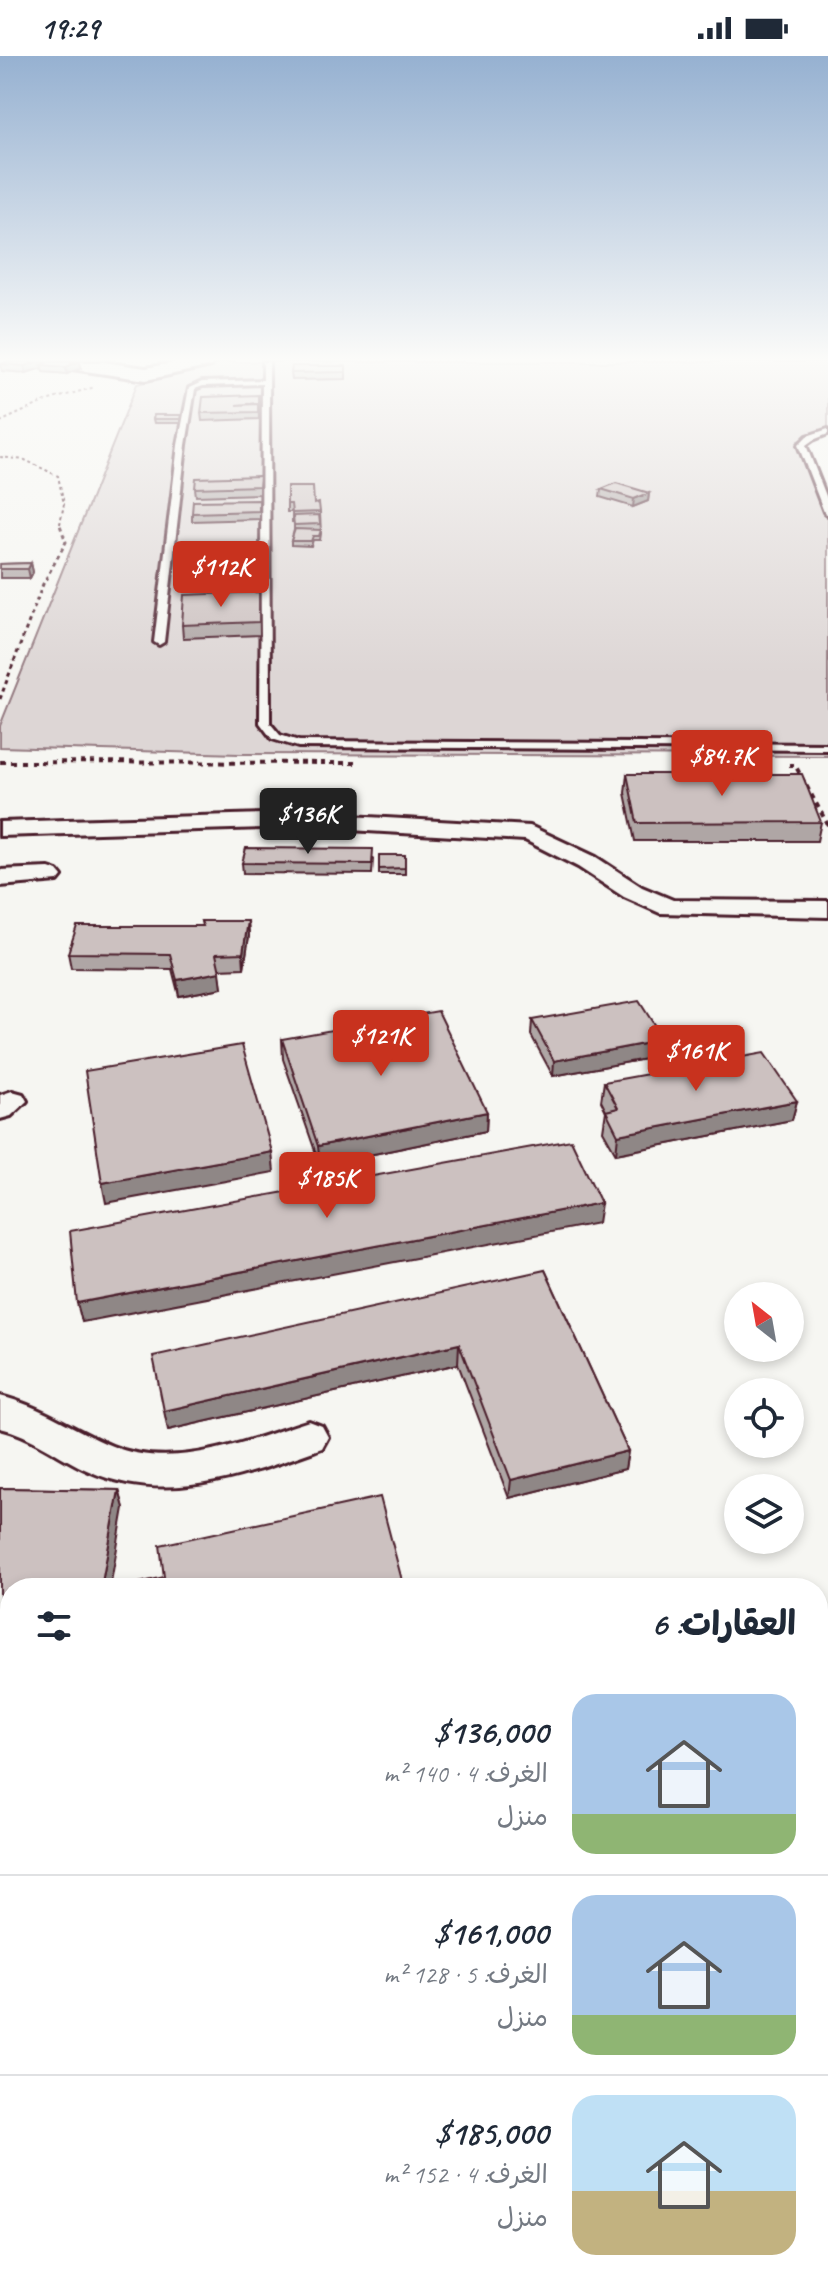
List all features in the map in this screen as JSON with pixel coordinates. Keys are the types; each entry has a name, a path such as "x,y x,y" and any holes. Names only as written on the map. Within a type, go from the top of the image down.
{"street":[{"path":"0,829 297,820 530,833 633,892 669,908 828,909"},
{"path":"0,878 49,876"},
{"path":"0,1412 27,1418 106,1462 153,1471 208,1468 309,1437"}],"lane":[{"path":"159,642 180,466"},
{"path":"266,466 265,723 276,737 298,744 828,747"},
{"path":"810,466 828,512"},
{"path":"251,500 266,500"},
{"path":"177,502 192,502"}],"path":[{"path":"0,699 43,584 66,542 59,521 64,504 62,482 58,476 38,466"},
{"path":"0,762 365,763"},
{"path":"779,765 795,765 828,825"}],"shaded area":[{"path":"104,466 809,466 828,512 828,756 239,754 0,747 0,726"}],"building":[{"path":"260,476 259,486 195,488 196,478"},
{"path":"616,483 649,493 634,499 601,489"},
{"path":"287,487 313,487 314,504 319,503 320,512 292,513 291,504 287,504"},
{"path":"259,500 259,511 192,513 193,501"},
{"path":"319,515 320,524 294,525 293,516"},
{"path":"295,529 321,530 319,536 313,536 311,541 291,541"},
{"path":"31,563 28,569 0,569 0,564"},
{"path":"259,592 259,622 182,625 184,595"},
{"path":"627,774 802,774 821,822 637,823"},
{"path":"246,848 373,849 372,864 242,863"},
{"path":"379,855 405,855 405,868 379,869"},
{"path":"201,921 248,921 243,953 216,954 220,972 177,980 170,954 68,953 77,926 203,926"},
{"path":"639,1001 664,1040 554,1061 532,1020"},
{"path":"438,1011 487,1112 318,1146 282,1039"},
{"path":"242,1045 272,1152 102,1183 85,1071"},
{"path":"764,1053 797,1101 618,1135 606,1111 618,1108 604,1082"},
{"path":"571,1140 601,1203 77,1303 70,1231"},
{"path":"545,1270 628,1451 511,1480 459,1344 164,1411 153,1356"},
{"path":"0,1488 119,1490 103,1578 0,1578"},
{"path":"380,1497 401,1578 160,1578 164,1577 160,1545"}]}
